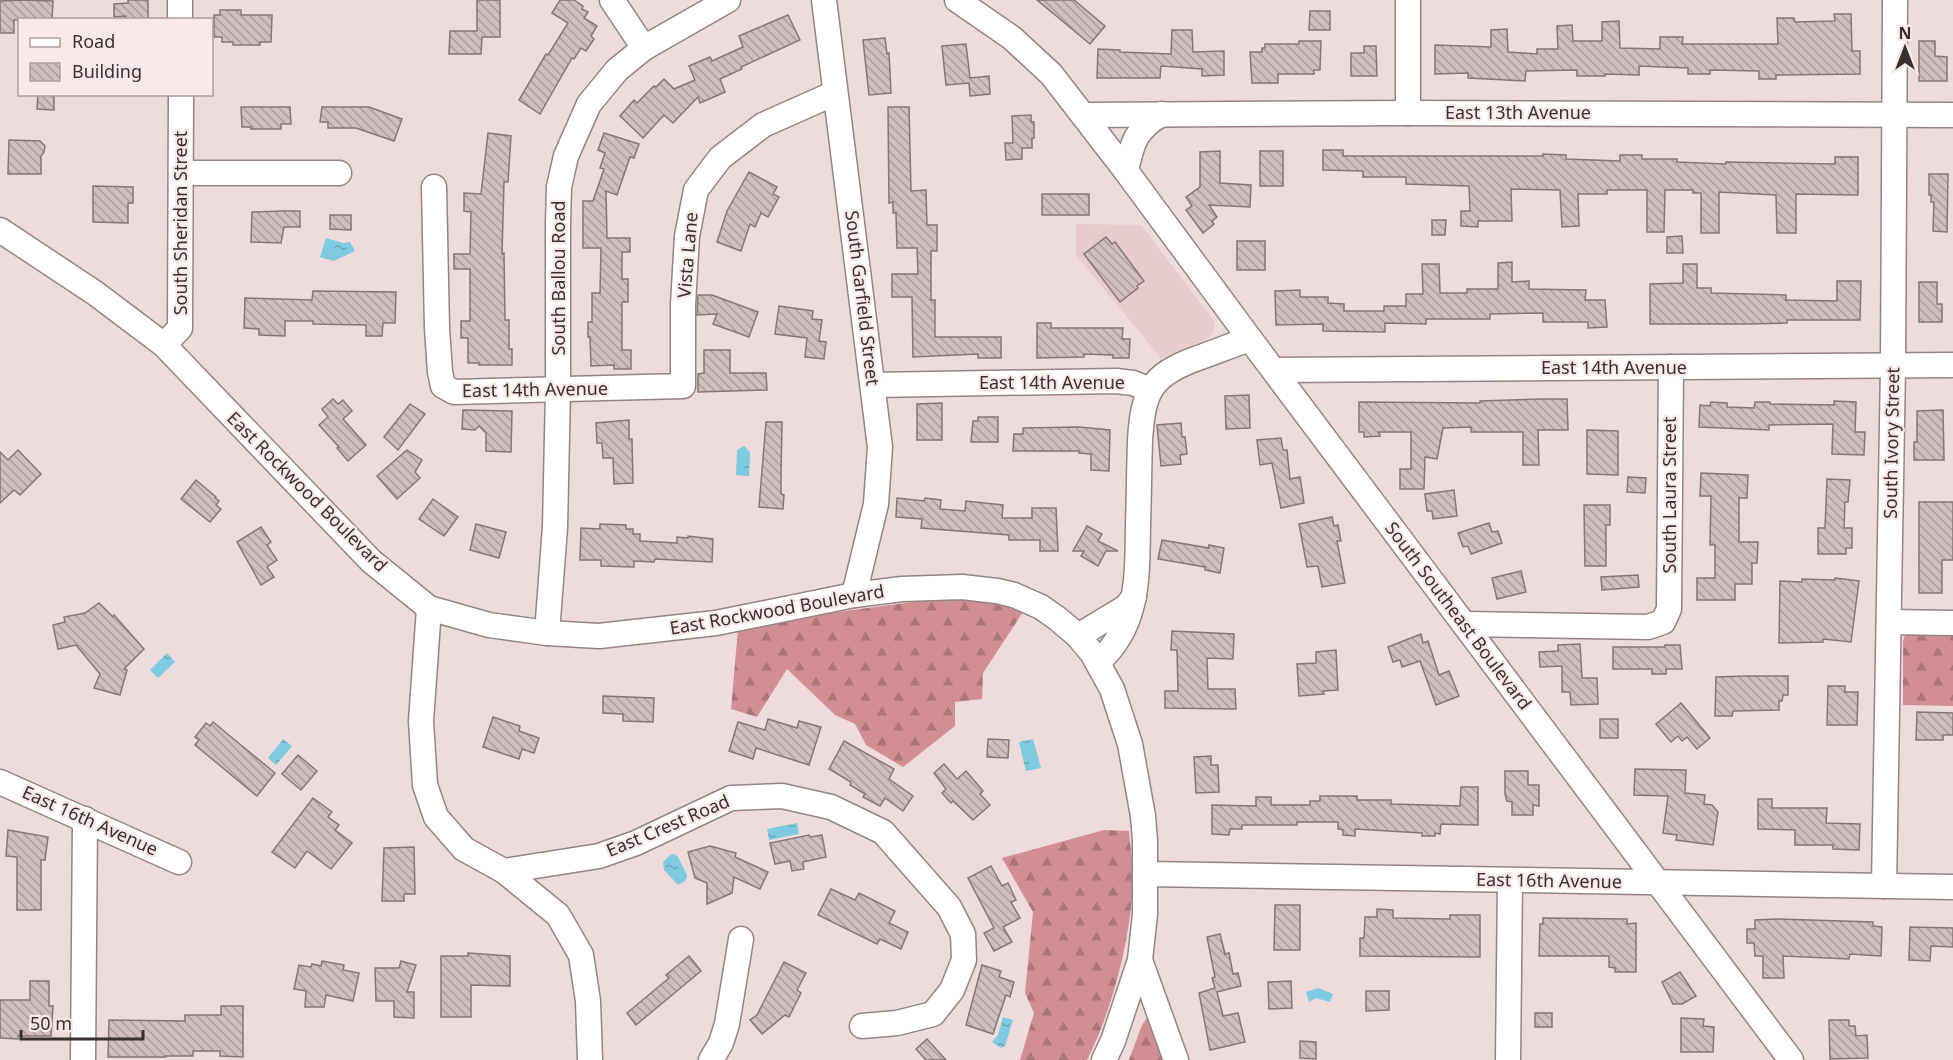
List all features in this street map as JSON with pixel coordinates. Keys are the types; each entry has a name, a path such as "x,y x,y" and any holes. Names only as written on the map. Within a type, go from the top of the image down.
{"street":[{"path":"180,0 180,18"},
{"path":"612,0 644,48"},
{"name":"South Ballou Road","path":"547,633 555,527 558,224 560,188 566,156 589,104 617,70 644,48 728,0"},
{"name":"South Garfield Street","path":"824,0 880,447 876,504 855,595"},
{"name":"South Southeast Boulevard","path":"957,0 1012,38 1052,74 1791,1060"},
{"path":"1407,0 1408,113"},
{"name":"South Ivory Street","path":"1884,886 1893,366 1895,0"},
{"name":"Vista Lane","path":"684,386 687,236 696,190 720,158 763,125 835,93"},
{"name":"South Sheridan Street","path":"164,345 180,328 181,96"},
{"name":"East 13th Avenue","path":"1083,115 1408,113 1953,115"},
{"path":"1126,171 1131,148 1138,133 1149,121 1162,114"},
{"path":"182,173 339,173"},
{"name":"East 14th Avenue","path":"434,188 437,328 443,386 454,392 684,386"},
{"name":"East Rockwood Boulevard","path":"0,230 95,293 164,345 371,561 429,608 489,625 547,633 599,636 694,626 782,611 855,595 902,589 941,587 1005,592 1041,607 1078,636 1098,662 1118,704 1134,760 1143,816 1146,874 1140,960"},
{"name":"East 14th Avenue","path":"873,385 1116,381 1133,383 1150,390 1163,374 1175,366 1250,339"},
{"name":"East 14th Avenue","path":"1274,370 1953,365"},
{"name":"South Laura Street","path":"1464,624 1648,627 1663,622 1669,609 1671,367"},
{"path":"1098,662 1109,651 1123,628 1135,596 1141,429 1143,410 1150,390"},
{"path":"1078,636 1126,607 1135,596"},
{"path":"429,608 421,721 424,785 435,818 464,849 504,871 558,915 581,955 588,1001 590,1060"},
{"path":"1889,622 1953,623"},
{"name":"East 16th Avenue","path":"0,782 179,862"},
{"name":"East Crest Road","path":"504,871 599,856 636,843 730,798 782,796 831,807 883,832 949,907 963,934 964,960 952,990 933,1014 897,1023 862,1026"},
{"path":"82,1060 85,819"},
{"name":"East 16th Avenue","path":"1146,874 1953,887"},
{"path":"1509,1060 1510,881"},
{"path":"711,1060 721,1043 727,1024 741,939"},
{"path":"1104,1060 1113,1041 1140,960"},
{"path":"1140,960 1176,1060"}],"shaded area":[{"path":"1076,224 1141,225 1214,321 1215,328 1212,334 1207,339 1161,358 1076,255"}],"green space":[{"path":"943,598 999,603 1023,612 983,673 982,699 955,702 955,726 903,767 866,745 855,724 835,715 787,669 757,717 731,709 738,629 807,616"},
{"path":"1905,635 1953,635 1953,706 1903,705 1903,641"},
{"path":"1104,830 1129,831 1133,866 1132,899 1125,947 1105,1018 1087,1060 1020,1060 1034,1013 1025,993 1033,912 1002,858"},
{"path":"1148,1016 1166,1060 1129,1060 1142,1025"}],"water":[{"path":"326,238 343,243 350,242 355,251 334,261 320,257"},
{"path":"744,446 750,452 749,476 736,475 737,450"},
{"path":"167,653 175,662 158,678 150,670"},
{"path":"283,739 292,746 276,765 268,758"},
{"path":"1033,739 1041,768 1026,771 1019,742"},
{"path":"797,823 799,834 769,840 767,829"},
{"path":"674,854 678,857 687,875 685,881 678,885 664,870 663,862"},
{"path":"1318,988 1333,994 1330,1002 1316,998 1309,1002 1306,992"},
{"path":"1003,1017 1013,1020 1005,1046 1001,1048 992,1042 998,1035"}],"building":[{"path":"128,0 148,0 148,18 114,17 114,4 128,3"},
{"path":"477,0 500,0 500,37 482,37 481,54 449,54 450,31 477,31"},
{"path":"560,0 574,0 583,6 582,9 588,12 584,18 597,26 591,36 594,39 586,51 581,48 574,59 572,58 540,114 519,100 546,54 548,55 568,23 552,13"},
{"path":"1037,0 1074,0 1105,26 1090,44"},
{"path":"0,1 53,1 52,18 18,18 14,20 14,33 0,33"},
{"path":"220,10 241,10 241,15 272,15 271,42 260,42 260,45 233,45 233,42 222,42 222,37 214,37 214,15 220,15"},
{"path":"1310,11 1330,11 1330,30 1309,30"},
{"path":"1834,14 1851,14 1852,51 1860,51 1860,74 1776,75 1776,79 1759,79 1759,71 1710,70 1710,74 1688,74 1688,68 1639,66 1639,75 1577,76 1577,70 1526,71 1525,81 1468,78 1468,73 1435,74 1435,45 1491,47 1491,30 1507,29 1508,52 1537,54 1537,49 1558,49 1557,26 1572,25 1573,41 1602,41 1602,22 1619,21 1620,48 1660,49 1660,37 1683,37 1682,44 1778,44 1777,18 1794,18 1795,22 1835,21"},
{"path":"788,15 800,40 720,79 725,92 700,103 698,97 673,123 664,115 643,138 620,116 634,100 637,103 664,79 674,89 695,80 689,66 710,57 712,61 743,47 739,36"},
{"path":"1172,30 1192,30 1193,52 1224,51 1224,75 1202,76 1202,69 1161,66 1160,78 1097,78 1098,49 1171,54"},
{"path":"885,38 887,54 889,53 891,93 869,95 863,40"},
{"path":"1299,41 1321,41 1320,70 1314,70 1314,74 1278,74 1278,83 1252,83 1250,52 1262,52 1265,44 1299,44"},
{"path":"1919,41 1935,41 1935,56 1947,57 1947,81 1919,81"},
{"path":"966,44 970,78 989,76 990,94 970,96 969,83 946,85 942,46"},
{"path":"1364,46 1376,46 1377,76 1351,76 1351,53 1364,53"},
{"path":"38,96 54,96 54,110 37,109"},
{"path":"241,107 290,107 291,124 281,124 281,129 242,127"},
{"path":"322,107 369,107 402,119 394,141 356,128 328,128 328,122 320,122"},
{"path":"888,107 909,107 911,191 926,190 927,225 937,225 937,251 931,251 931,300 935,300 935,337 1001,337 1001,358 978,358 978,354 913,357 912,297 892,297 892,274 918,274 917,248 897,248 896,213 893,213 893,202 889,203"},
{"path":"1031,115 1031,122 1034,122 1032,148 1022,148 1022,159 1006,160 1005,143 1013,143 1012,116"},
{"path":"488,133 511,136 508,182 504,182 502,254 504,253 505,320 509,320 509,349 512,349 512,365 468,363 468,338 461,338 461,321 470,321 470,269 454,269 454,254 470,254 471,212 464,211 464,193 481,194"},
{"path":"604,133 639,144 634,158 630,157 617,195 606,191 607,238 630,238 630,252 622,252 622,279 628,279 628,302 622,302 622,350 631,350 631,369 614,369 614,365 591,366 588,322 592,322 592,293 600,293 601,248 583,248 583,201 593,201 604,169 600,168 605,153 598,150"},
{"path":"9,140 40,141 45,146 41,156 41,174 8,174"},
{"path":"1323,150 1343,150 1343,156 1543,156 1543,154 1566,155 1566,159 1620,161 1620,155 1642,155 1642,159 1677,159 1677,162 1726,164 1726,162 1835,164 1835,157 1858,157 1858,195 1796,194 1796,233 1777,233 1776,195 1719,192 1719,233 1701,233 1701,193 1693,193 1693,190 1665,190 1664,232 1647,232 1647,190 1607,190 1607,194 1578,194 1579,226 1562,227 1560,190 1511,189 1512,221 1478,221 1478,227 1461,226 1461,211 1470,211 1469,186 1406,184 1406,177 1363,177 1363,171 1323,170"},
{"path":"1220,151 1220,183 1251,185 1250,207 1209,205 1217,217 1212,221 1214,224 1203,233 1186,210 1192,206 1186,197 1200,187 1200,152"},
{"path":"1260,151 1283,151 1283,186 1260,186"},
{"path":"749,172 777,187 773,194 779,197 768,217 761,213 755,227 750,224 741,251 717,242 727,211"},
{"path":"1929,174 1948,174 1947,232 1933,231 1934,202 1931,202 1931,195 1929,195"},
{"path":"93,186 133,187 133,203 128,203 128,223 93,222"},
{"path":"1042,194 1089,194 1089,215 1042,215"},
{"path":"300,211 300,227 284,227 281,243 251,242 252,212"},
{"path":"330,215 351,215 351,230 330,229"},
{"path":"1432,220 1446,220 1445,235 1432,235"},
{"path":"1682,236 1683,253 1667,253 1667,237"},
{"path":"1106,237 1112,244 1115,242 1144,281 1120,302 1084,254"},
{"path":"1237,241 1265,241 1265,270 1237,270"},
{"path":"1512,262 1512,282 1529,281 1529,289 1586,290 1585,300 1605,300 1607,327 1588,328 1588,322 1543,322 1543,313 1490,314 1490,319 1426,319 1426,324 1385,323 1385,332 1323,331 1323,324 1276,325 1275,291 1300,290 1300,297 1328,297 1328,303 1344,304 1344,311 1384,311 1384,306 1406,306 1406,294 1423,294 1422,264 1439,264 1440,293 1467,293 1467,289 1498,289 1498,263"},
{"path":"1683,264 1697,264 1697,288 1711,288 1711,293 1786,295 1786,300 1837,301 1837,281 1861,281 1860,320 1787,320 1787,323 1749,324 1650,324 1650,284 1683,283"},
{"path":"1919,282 1937,282 1937,304 1942,304 1942,322 1919,322"},
{"path":"313,291 396,292 395,323 383,323 382,336 366,336 366,325 313,324 313,321 285,321 285,336 259,335 259,329 244,328 245,298 312,300"},
{"path":"698,295 712,295 758,312 749,337 713,324 717,314 697,315"},
{"path":"779,306 813,311 812,319 822,320 819,341 826,342 824,359 805,357 807,338 775,334"},
{"path":"1037,323 1051,323 1051,328 1123,328 1122,339 1130,339 1129,358 1084,354 1084,357 1037,358"},
{"path":"704,350 730,350 730,373 766,373 767,390 698,392 698,374 704,373"},
{"path":"1249,395 1250,428 1226,429 1225,396"},
{"path":"333,399 338,404 343,400 352,411 343,419 366,445 348,461 319,425 328,417 322,409"},
{"path":"1567,399 1568,430 1538,430 1539,465 1523,465 1523,432 1471,432 1471,427 1443,428 1437,459 1425,457 1424,489 1400,489 1400,469 1411,469 1411,432 1379,432 1380,436 1364,437 1364,432 1359,432 1359,402 1480,403 1480,401"},
{"path":"1834,401 1856,402 1855,432 1865,432 1864,455 1832,454 1833,424 1769,425 1769,430 1699,427 1700,405 1710,406 1711,402 1727,403 1727,407 1754,408 1755,402 1834,405"},
{"path":"942,403 942,440 917,440 917,404"},
{"path":"410,404 425,414 398,450 384,437"},
{"path":"463,410 512,411 511,452 486,451 486,433 479,426 475,430 462,429"},
{"path":"1943,410 1944,460 1914,460 1914,442 1917,442 1917,411"},
{"path":"978,417 998,417 998,442 971,442 973,421 978,421"},
{"path":"629,420 633,483 614,484 613,458 603,458 602,443 597,443 596,423"},
{"path":"766,422 782,422 781,494 784,495 783,509 759,507"},
{"path":"1181,423 1187,454 1180,455 1181,464 1161,466 1157,425"},
{"path":"1079,427 1110,430 1109,471 1091,470 1091,454 1079,453 1079,451 1013,451 1014,434 1023,434 1023,428"},
{"path":"1587,430 1618,431 1618,475 1587,474"},
{"path":"1281,438 1283,450 1287,450 1290,479 1300,477 1304,503 1281,508 1272,463 1260,465 1257,440"},
{"path":"18,450 41,474 20,495 14,490 0,503 0,452 8,460"},
{"path":"407,450 422,460 415,472 420,478 397,499 377,476"},
{"path":"1701,473 1748,475 1747,498 1739,498 1739,542 1758,542 1757,563 1752,563 1752,584 1735,584 1735,600 1697,600 1697,578 1715,578 1715,545 1710,545 1711,496 1700,496"},
{"path":"1628,477 1646,478 1645,493 1627,492"},
{"path":"1827,479 1850,480 1848,502 1845,502 1844,528 1852,528 1852,548 1846,548 1846,554 1818,554 1818,528 1825,528"},
{"path":"196,480 219,501 216,505 221,509 210,522 181,499"},
{"path":"1454,490 1457,516 1433,519 1432,511 1427,511 1425,494"},
{"path":"897,498 941,500 940,509 965,511 966,501 1003,505 1002,518 1032,518 1032,508 1056,508 1058,551 1040,551 1040,540 1009,540 1009,535 921,528 922,519 896,517"},
{"path":"433,499 458,517 444,536 419,519"},
{"path":"1919,502 1953,502 1953,560 1942,560 1942,593 1919,593"},
{"path":"1584,505 1610,505 1610,525 1606,525 1606,566 1585,566"},
{"path":"1332,517 1334,526 1338,525 1341,541 1337,541 1345,583 1322,587 1318,566 1307,567 1299,524"},
{"path":"1489,523 1492,532 1498,531 1502,543 1471,554 1468,546 1463,547 1458,533"},
{"path":"476,524 506,532 499,558 470,550"},
{"path":"600,524 626,525 626,529 633,529 633,534 640,534 640,541 677,543 677,537 688,538 688,536 713,539 712,562 655,559 654,562 634,561 634,567 601,566 601,560 580,560 581,528 600,529"},
{"path":"1087,526 1102,534 1098,541 1118,551 1106,551 1098,566 1081,556 1084,551 1073,551"},
{"path":"261,527 271,542 267,545 277,560 267,567 274,577 261,585 237,542"},
{"path":"1162,540 1209,548 1209,545 1224,548 1220,573 1205,570 1205,567 1158,559"},
{"path":"1521,571 1526,592 1497,599 1492,578"},
{"path":"1638,575 1639,587 1602,590 1601,577"},
{"path":"1835,578 1859,581 1851,642 1823,639 1823,642 1779,643 1780,581 1802,582 1802,579 1835,580"},
{"path":"99,603 113,617 114,615 144,649 124,669 127,670 120,695 94,688 100,674 76,645 58,649 53,625 65,622 64,617 85,613"},
{"path":"1172,631 1234,634 1233,659 1207,658 1208,689 1235,689 1236,709 1165,708 1165,691 1178,691 1177,650 1171,650"},
{"path":"1421,634 1423,643 1428,641 1439,675 1449,671 1459,696 1436,705 1420,661 1402,667 1400,660 1393,662 1388,647"},
{"path":"1580,644 1582,678 1597,678 1598,704 1571,705 1570,692 1562,692 1562,666 1540,667 1539,652 1558,651 1558,645"},
{"path":"1665,645 1680,645 1682,669 1666,669 1666,674 1652,674 1652,669 1613,669 1613,647 1665,647"},
{"path":"1336,650 1338,690 1323,691 1324,694 1299,696 1297,664 1316,663 1316,652"},
{"path":"1788,676 1788,695 1783,695 1782,701 1779,701 1779,710 1733,711 1732,716 1715,716 1716,677"},
{"path":"1828,686 1845,686 1845,692 1858,692 1857,725 1827,725"},
{"path":"603,696 654,698 653,722 623,721 623,714 603,713"},
{"path":"1681,703 1710,738 1697,749 1687,737 1682,741 1678,736 1671,742 1656,724"},
{"path":"1917,712 1953,713 1953,735 1943,735 1943,740 1916,740"},
{"path":"493,717 520,726 519,731 539,738 534,753 522,749 519,759 483,747"},
{"path":"768,719 797,728 799,721 821,727 809,765 756,748 753,759 729,751 738,722 765,730"},
{"path":"1600,719 1618,719 1618,738 1600,738"},
{"path":"213,722 275,773 257,796 195,745 199,740 195,737 206,723 210,726"},
{"path":"988,739 1009,740 1008,758 987,757"},
{"path":"844,741 894,769 889,779 913,796 903,811 885,798 880,806 863,797 865,794 850,785 851,782 829,769"},
{"path":"298,755 317,771 301,790 282,774"},
{"path":"1211,756 1211,765 1218,765 1219,792 1196,793 1194,757"},
{"path":"944,764 957,779 966,771 983,791 980,794 990,805 973,820 942,793 946,789 934,773"},
{"path":"1635,769 1686,770 1685,793 1705,795 1704,804 1712,805 1718,812 1713,845 1676,840 1677,835 1663,833 1668,796 1634,795"},
{"path":"1505,771 1528,771 1528,785 1539,785 1539,806 1533,805 1533,815 1512,815 1512,802 1507,801 1505,794"},
{"path":"1461,787 1478,787 1478,825 1441,824 1440,834 1435,833 1435,836 1422,836 1422,833 1355,829 1355,836 1343,835 1343,830 1338,829 1338,822 1242,825 1242,829 1230,829 1229,835 1212,834 1212,805 1256,806 1256,797 1271,797 1271,805 1310,805 1310,801 1320,801 1320,796 1357,796 1357,800 1391,800 1391,804 1460,806"},
{"path":"313,798 332,812 328,817 339,825 335,830 352,843 331,869 307,851 295,868 272,852"},
{"path":"1758,799 1772,799 1772,808 1827,808 1826,823 1860,824 1859,850 1833,849 1833,845 1795,845 1795,830 1758,829"},
{"path":"8,830 48,837 45,860 41,860 41,910 17,910 17,857 6,856"},
{"path":"809,835 810,837 822,835 826,857 803,862 804,869 792,871 790,861 775,864 770,843"},
{"path":"710,846 736,853 735,857 768,872 760,889 734,877 732,893 707,904 707,883 695,878 688,852"},
{"path":"414,847 415,894 404,894 404,901 382,901 384,848"},
{"path":"991,866 1002,886 1008,883 1016,900 1011,902 1020,918 1003,927 1012,942 994,951 984,933 994,928 968,878"},
{"path":"831,889 855,900 859,893 895,911 889,923 908,932 901,949 880,939 877,944 818,915"},
{"path":"1275,905 1300,905 1300,950 1274,950"},
{"path":"1377,909 1393,910 1393,918 1450,919 1450,915 1480,915 1480,957 1360,956 1360,938 1364,938 1365,917 1377,917"},
{"path":"1543,918 1627,919 1627,924 1636,923 1636,972 1615,972 1615,968 1609,967 1609,956 1539,956 1540,924 1543,924"},
{"path":"1755,920 1873,922 1873,926 1882,927 1881,956 1850,954 1849,959 1783,956 1784,978 1763,978 1763,956 1755,956 1754,943 1747,943 1747,929 1755,929"},
{"path":"1910,927 1953,928 1953,947 1931,946 1930,961 1909,960"},
{"path":"1220,934 1225,954 1229,953 1233,974 1238,973 1241,986 1217,992 1223,1016 1238,1013 1245,1042 1210,1050 1199,993 1215,988 1207,937"},
{"path":"468,953 510,956 510,986 471,985 471,1017 441,1017 441,956 468,956"},
{"path":"689,956 701,971 636,1025 627,1013 669,978 666,975"},
{"path":"322,961 344,965 343,970 359,973 353,1001 326,995 324,1007 305,1007 306,991 294,989 299,965 321,966"},
{"path":"401,961 416,965 407,992 414,992 414,1018 394,1017 394,1001 376,1001 375,968 399,968"},
{"path":"784,962 806,973 797,990 801,993 789,1017 785,1015 762,1034 750,1020 757,1015"},
{"path":"982,965 1001,971 999,977 1014,982 1010,997 1006,995 993,1034 966,1025"},
{"path":"1680,972 1696,996 1682,1004 1673,1004 1662,982"},
{"path":"30,981 49,981 49,1006 53,1006 51,1036 0,1038 0,1000 30,1000"},
{"path":"1291,981 1292,1008 1269,1009 1268,982"},
{"path":"1366,991 1389,991 1389,1010 1366,1011"},
{"path":"221,1006 243,1006 243,1057 220,1056 220,1051 193,1051 193,1056 108,1057 109,1020 185,1021 185,1015 221,1015"},
{"path":"1535,1013 1552,1013 1552,1027 1535,1027"},
{"path":"1681,1018 1704,1019 1703,1026 1714,1027 1713,1052 1681,1052"},
{"path":"1829,1020 1849,1020 1849,1026 1855,1026 1856,1036 1867,1035 1868,1058 1830,1059"},
{"path":"927,1039 946,1060 926,1060 916,1049"},
{"path":"1300,1041 1316,1042 1316,1059 1300,1058"}]}
